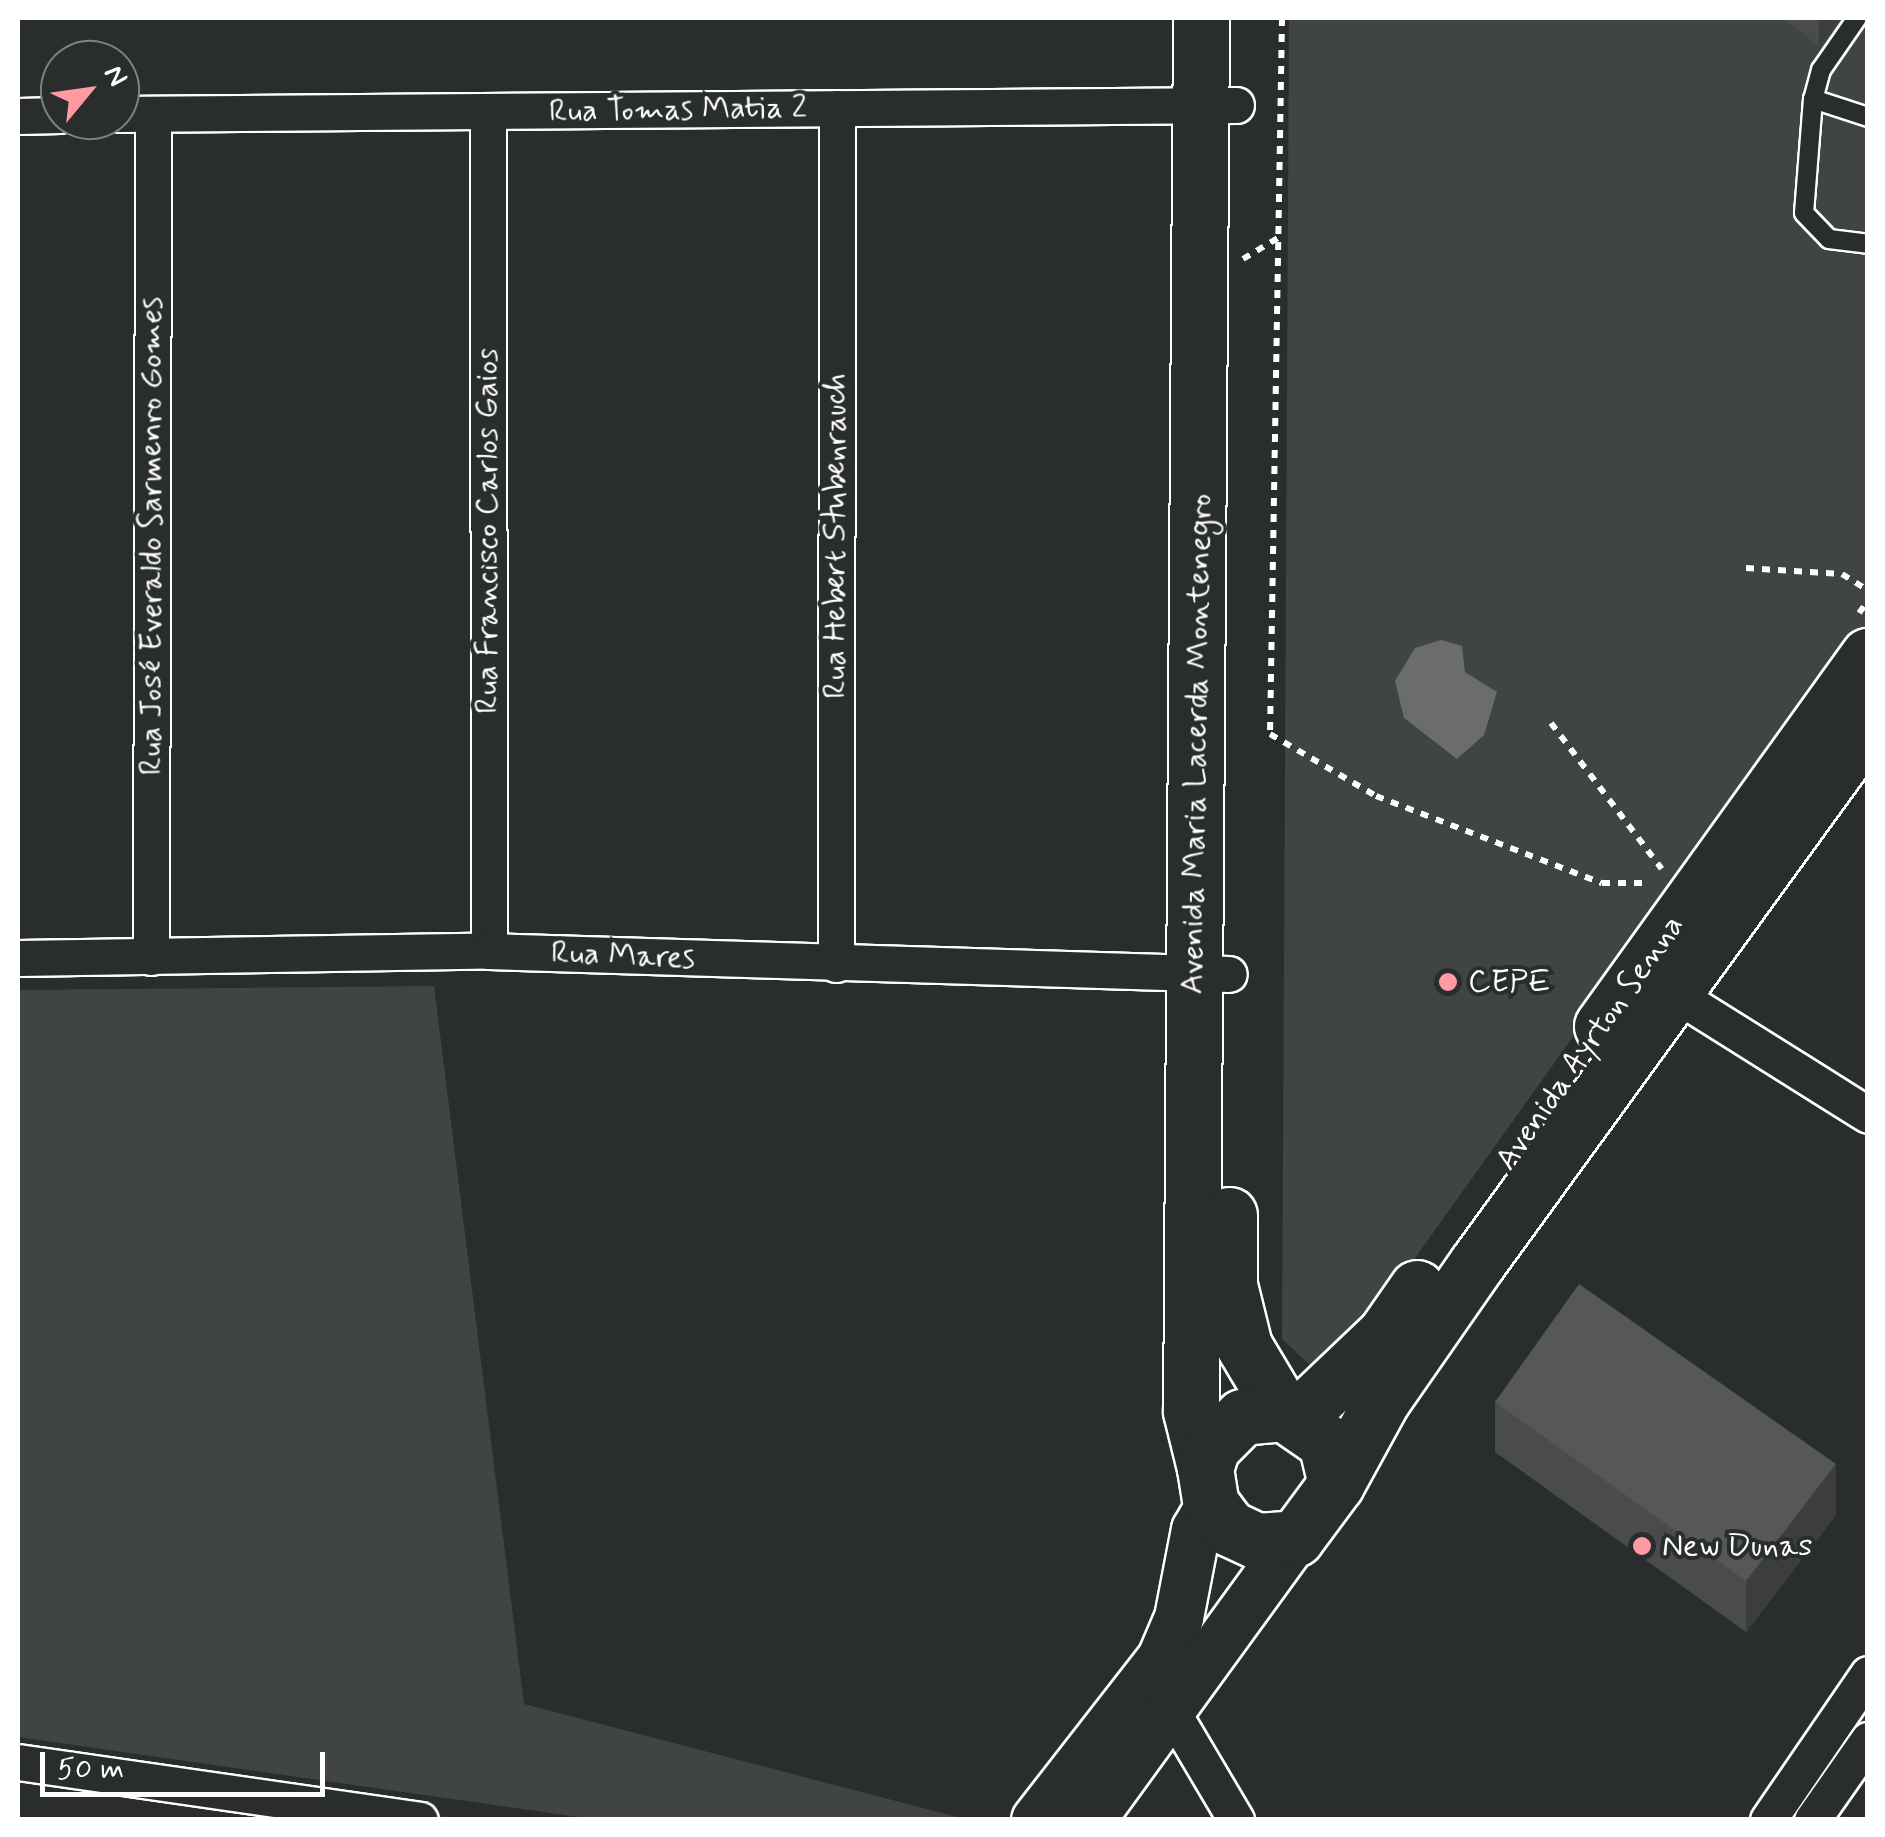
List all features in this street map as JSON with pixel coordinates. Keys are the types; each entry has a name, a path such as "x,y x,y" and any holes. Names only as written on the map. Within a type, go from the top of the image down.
{"main road":[{"name":"Avenida Maria Lacerda Montenegro","path":"1202,18 1219,105 1233,264 1212,973 1192,1412 1208,1486"},
{"name":"Avenida Maria Lacerda Montenegro","path":"1236,18 1219,105 1212,973 1230,1285 1239,1329 1284,1373 1308,1384 1306,1404"},
{"name":"Avenida Ayrton Senna","path":"1306,1404 1385,1334 1862,636"},
{"name":"Avenida Ayrton Senna","path":"1336,1484 1382,1400 1672,992 1868,725"},
{"path":"1306,1404 1326,1442 1336,1484 1296,1538 1272,1543 1242,1536 1208,1486 1218,1438 1242,1417 1306,1404"}],"street":[{"name":"Rua Tomas Matia 2","path":"140,114 1219,105"},
{"name":"Rua Hebert Stubenrauch","path":"836,964 837,108"},
{"name":"Rua Francisco Carlos Gaios","path":"488,112 489,951"},
{"name":"Rua José Everaldo Sarmenro Gomes","path":"136,140 151,958"},
{"name":"Rua Mares","path":"18,958 489,951 1212,973"},
{"path":"1672,992 1868,1116"},
{"path":"1036,1820 1162,1658 1179,1618 1208,1486"},
{"path":"1091,1820 1296,1538"},
{"path":"1768,1820 1868,1674"},
{"path":"1171,1710 1236,1820"},
{"path":"1812,1820 1868,1740"},
{"path":"18,1762 420,1820"}],"lane":[{"path":"1857,18 1822,70 1813,98 1804,213 1829,239 1868,244"},
{"path":"1813,98 1868,116"}],"path":[{"path":"1282,18 1270,734 1376,796 1602,883 1668,876 1551,723"},
{"path":"1233,264 1281,236"},
{"path":"1746,568 1842,574 1868,590"},
{"path":"1862,636 1868,601"}],"shaded area":[{"name":"CEPE","path":"1289,18 1867,18 1867,625 1353,1345 1310,1365 1282,1339"},
{"path":"1441,640 1462,646 1465,672 1497,692 1484,735 1457,759 1404,718 1395,681 1415,648"},
{"path":"434,986 524,1704 965,1819 593,1819 18,1737 18,990"}],"building":[{"path":"1579,1284 1836,1464 1746,1581 1495,1402"}],"place":[{"name":"CEPE","path":"1448,982"},
{"name":"New Dunas","path":"1642,1546"}]}
